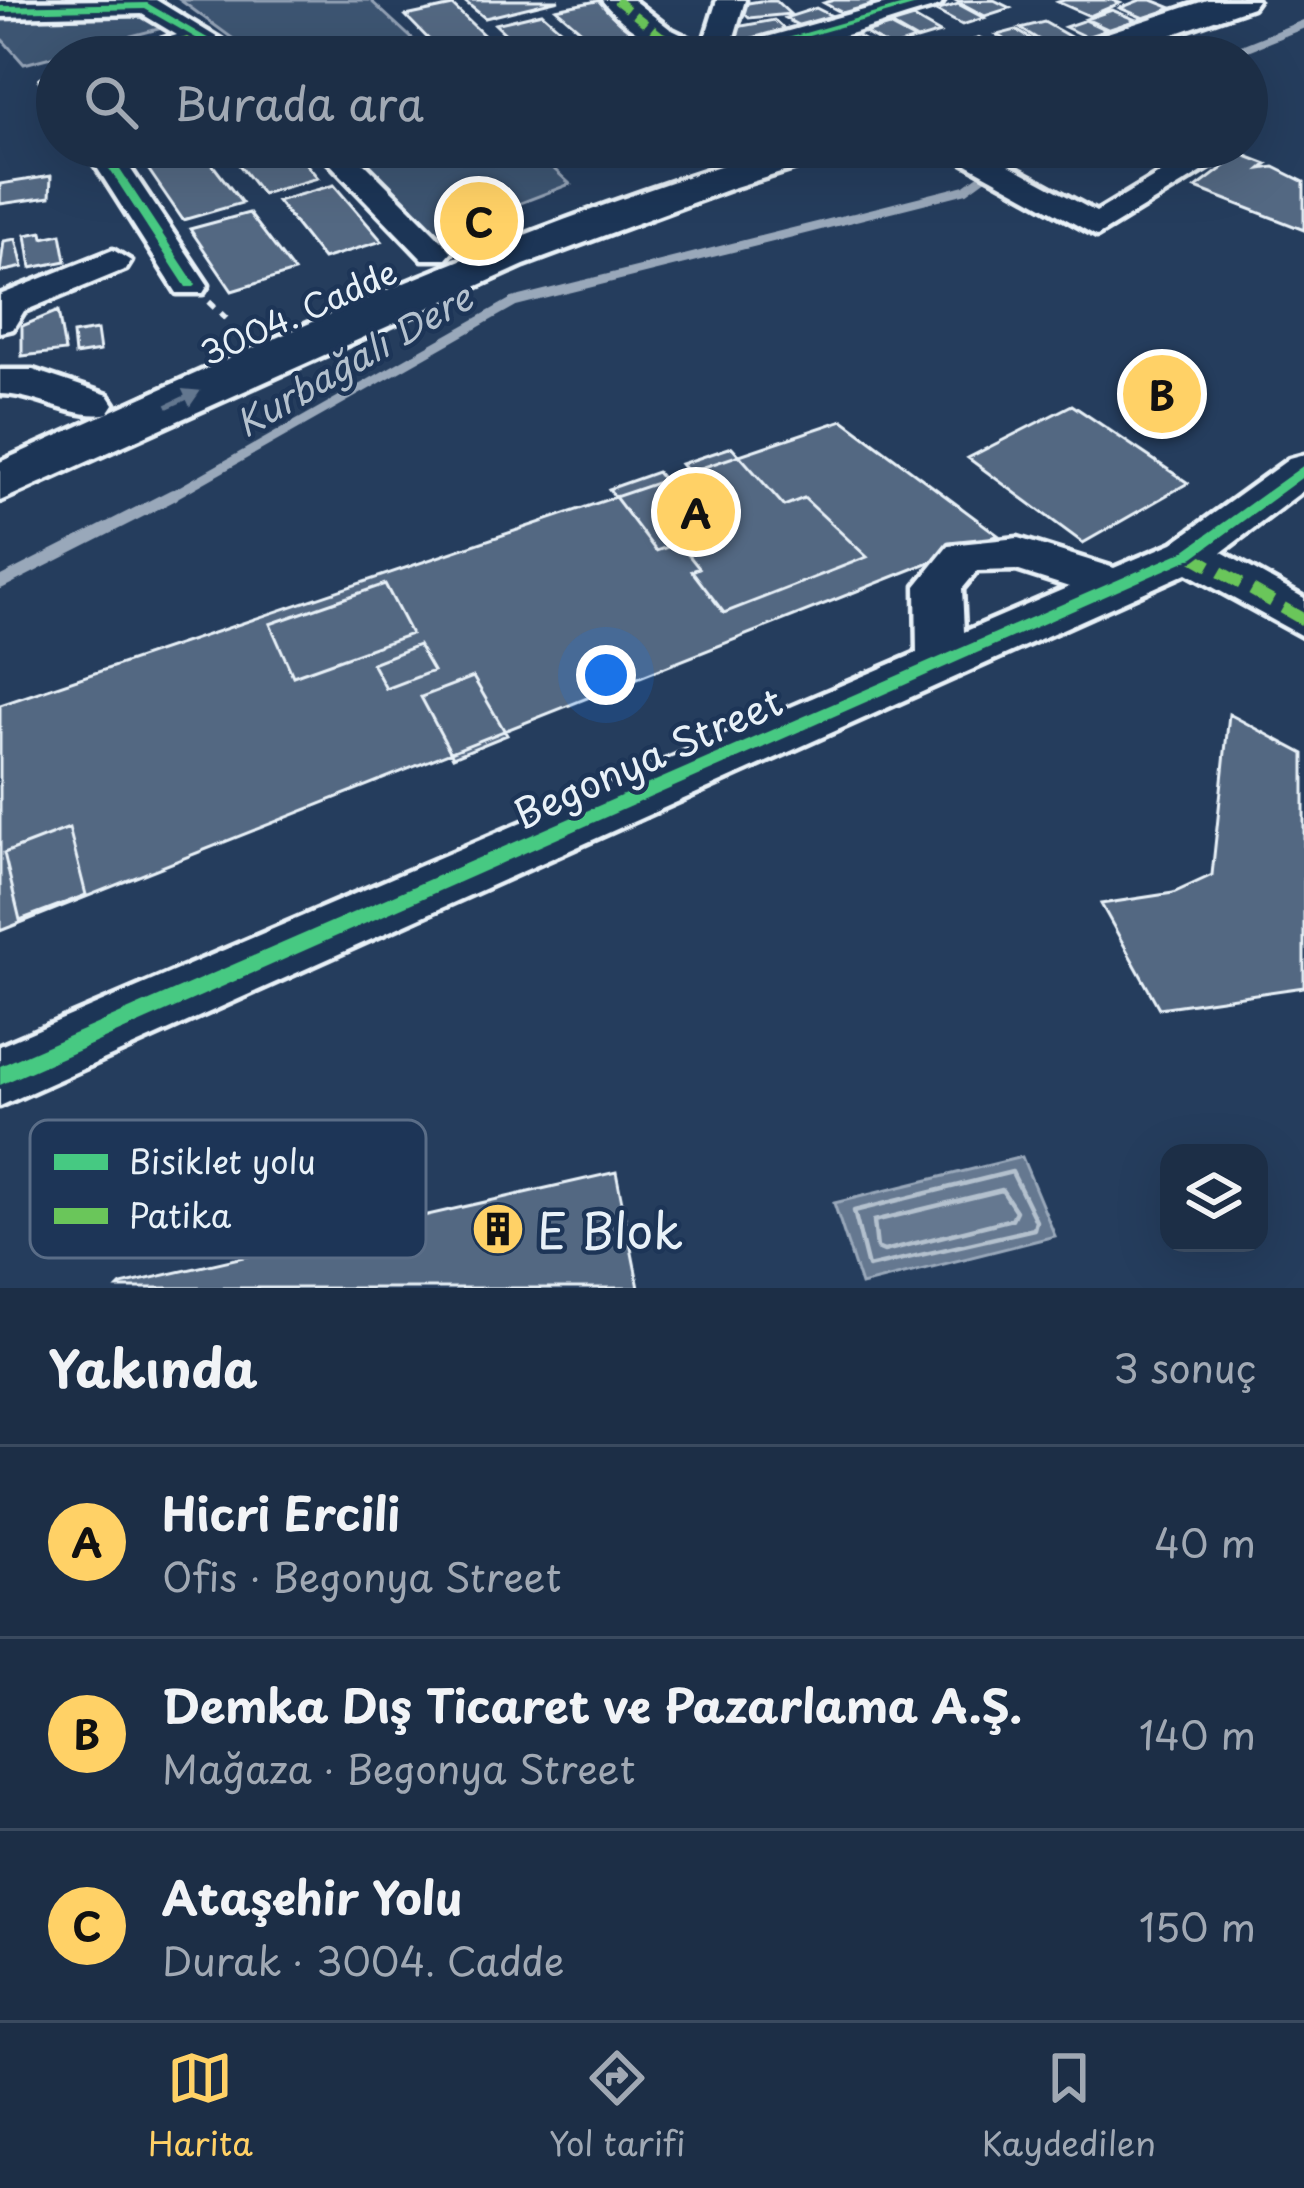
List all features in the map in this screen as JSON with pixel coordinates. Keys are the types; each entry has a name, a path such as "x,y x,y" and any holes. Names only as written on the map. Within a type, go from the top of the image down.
{"main road":[{"path":"1139,36 1247,2"},
{"path":"1175,36 1247,2"},
{"name":"3004. Cadde","path":"0,447 285,313 434,252 682,168"},
{"name":"3004. Cadde","path":"0,482 291,349 539,245 572,244 706,195 710,168"}],"street":[{"path":"616,0 662,36"},
{"path":"718,36 731,0"},
{"path":"801,36 930,0"},
{"path":"7,6 148,3 199,36"},
{"path":"114,168 190,284"},
{"path":"351,168 434,252"},
{"path":"990,168 1096,226 1192,168"},
{"path":"0,321 10,304 113,261"},
{"path":"0,382 33,382 94,404"},
{"name":"Begonya Street","path":"0,1076 1189,554 1304,469"},
{"path":"941,663 939,586 964,556 1018,554 1117,586"},
{"path":"1189,554 1304,620"}],"shaded area":[{"path":"180,0 370,0 409,36 229,36"},
{"path":"132,9 166,27 131,36 36,36 36,61 24,64 0,37 0,15"},
{"path":"367,168 553,168 570,184 432,237"}],"water":[{"path":"1022,1157 1055,1236 861,1285 834,1203"}],"building":[{"path":"463,0 559,0 485,18"},
{"path":"602,0 647,36 587,36 556,9"},
{"path":"866,0 880,7 850,17 824,3"},
{"path":"994,0 1010,8 985,16 957,1"},
{"path":"1140,0 1172,8 1146,19 1120,8"},
{"path":"776,1 790,14 749,18 736,5"},
{"path":"1058,2 1120,3 1090,16"},
{"path":"958,4 984,18 962,25 936,11"},
{"path":"453,6 485,36 425,36 406,16"},
{"path":"816,8 836,18 805,29 785,18"},
{"path":"1112,10 1136,20 1110,30 1086,19"},
{"path":"542,13 568,36 508,36 495,24"},
{"path":"914,18 940,33 910,36 891,25"},
{"path":"774,20 791,35 733,36 726,29"},
{"path":"1085,20 1108,31 1084,36 1065,27"},
{"path":"1044,22 1069,36 1033,36 1020,28"},
{"path":"889,26 908,36 870,36 865,33"},
{"path":"1016,30 1026,36 999,36"},
{"path":"1274,167 1304,182 1304,230 1196,188 1222,168"},
{"path":"147,168 215,168 242,203 183,220"},
{"path":"242,168 310,168 318,178 262,194"},
{"path":"51,176 50,197 0,204 0,184"},
{"path":"334,185 382,241 323,259 277,201"},
{"path":"249,213 294,272 232,291 190,229"},
{"path":"42,232 43,238 61,234 66,261 31,268 26,235"},
{"path":"16,239 23,267 0,272 4,241"},
{"path":"58,311 65,351 22,356 22,326"},
{"path":"97,330 100,351 75,355 73,334"},
{"path":"1072,405 1188,483 1083,543 968,458"},
{"path":"843,420 998,535 0,931 0,705"},
{"path":"732,447 784,506 804,498 867,557 724,613 692,571 699,568 679,543 656,551 609,489 657,472 673,492 697,483 681,464"},
{"path":"385,584 411,634 293,676 270,624"},
{"path":"418,645 433,671 386,689 372,663"},
{"path":"473,677 507,735 453,757 421,697"},
{"path":"1229,714 1304,754 1304,987 1159,1008 1101,904 1173,893 1212,875"},
{"path":"69,828 86,895 20,920 4,853"},
{"name":"E Blok","path":"616,1172 639,1288 118,1288 239,1258 426,1258 426,1215"}],"waterway":[{"path":"1268,38 1304,24"},
{"name":"Kurbağalı Dere","path":"842,220 966,189 995,168"},
{"name":"Kurbağalı Dere","path":"842,220 851,218"},
{"name":"Kurbağalı Dere","path":"168,498 514,302 842,220"},
{"name":"Kurbağalı Dere","path":"0,583 173,495"}],"marked path":[{"path":"616,0 662,36"},
{"path":"1189,554 1304,620"}],"cycle path":[{"path":"801,36 930,0"},
{"path":"0,9 147,6 199,36"},
{"path":"114,168 190,285"},
{"path":"0,1076 1189,554 1304,469"}],"place":[{"name":"Ataşehir Yolu","path":"479,221"},
{"name":"Demka Dış Ticaret ve Pazarlama A.Ş.","path":"1162,394"},
{"name":"Hicri Ercili","path":"696,512"},
{"name":"E Blok","path":"498,1229"}]}
